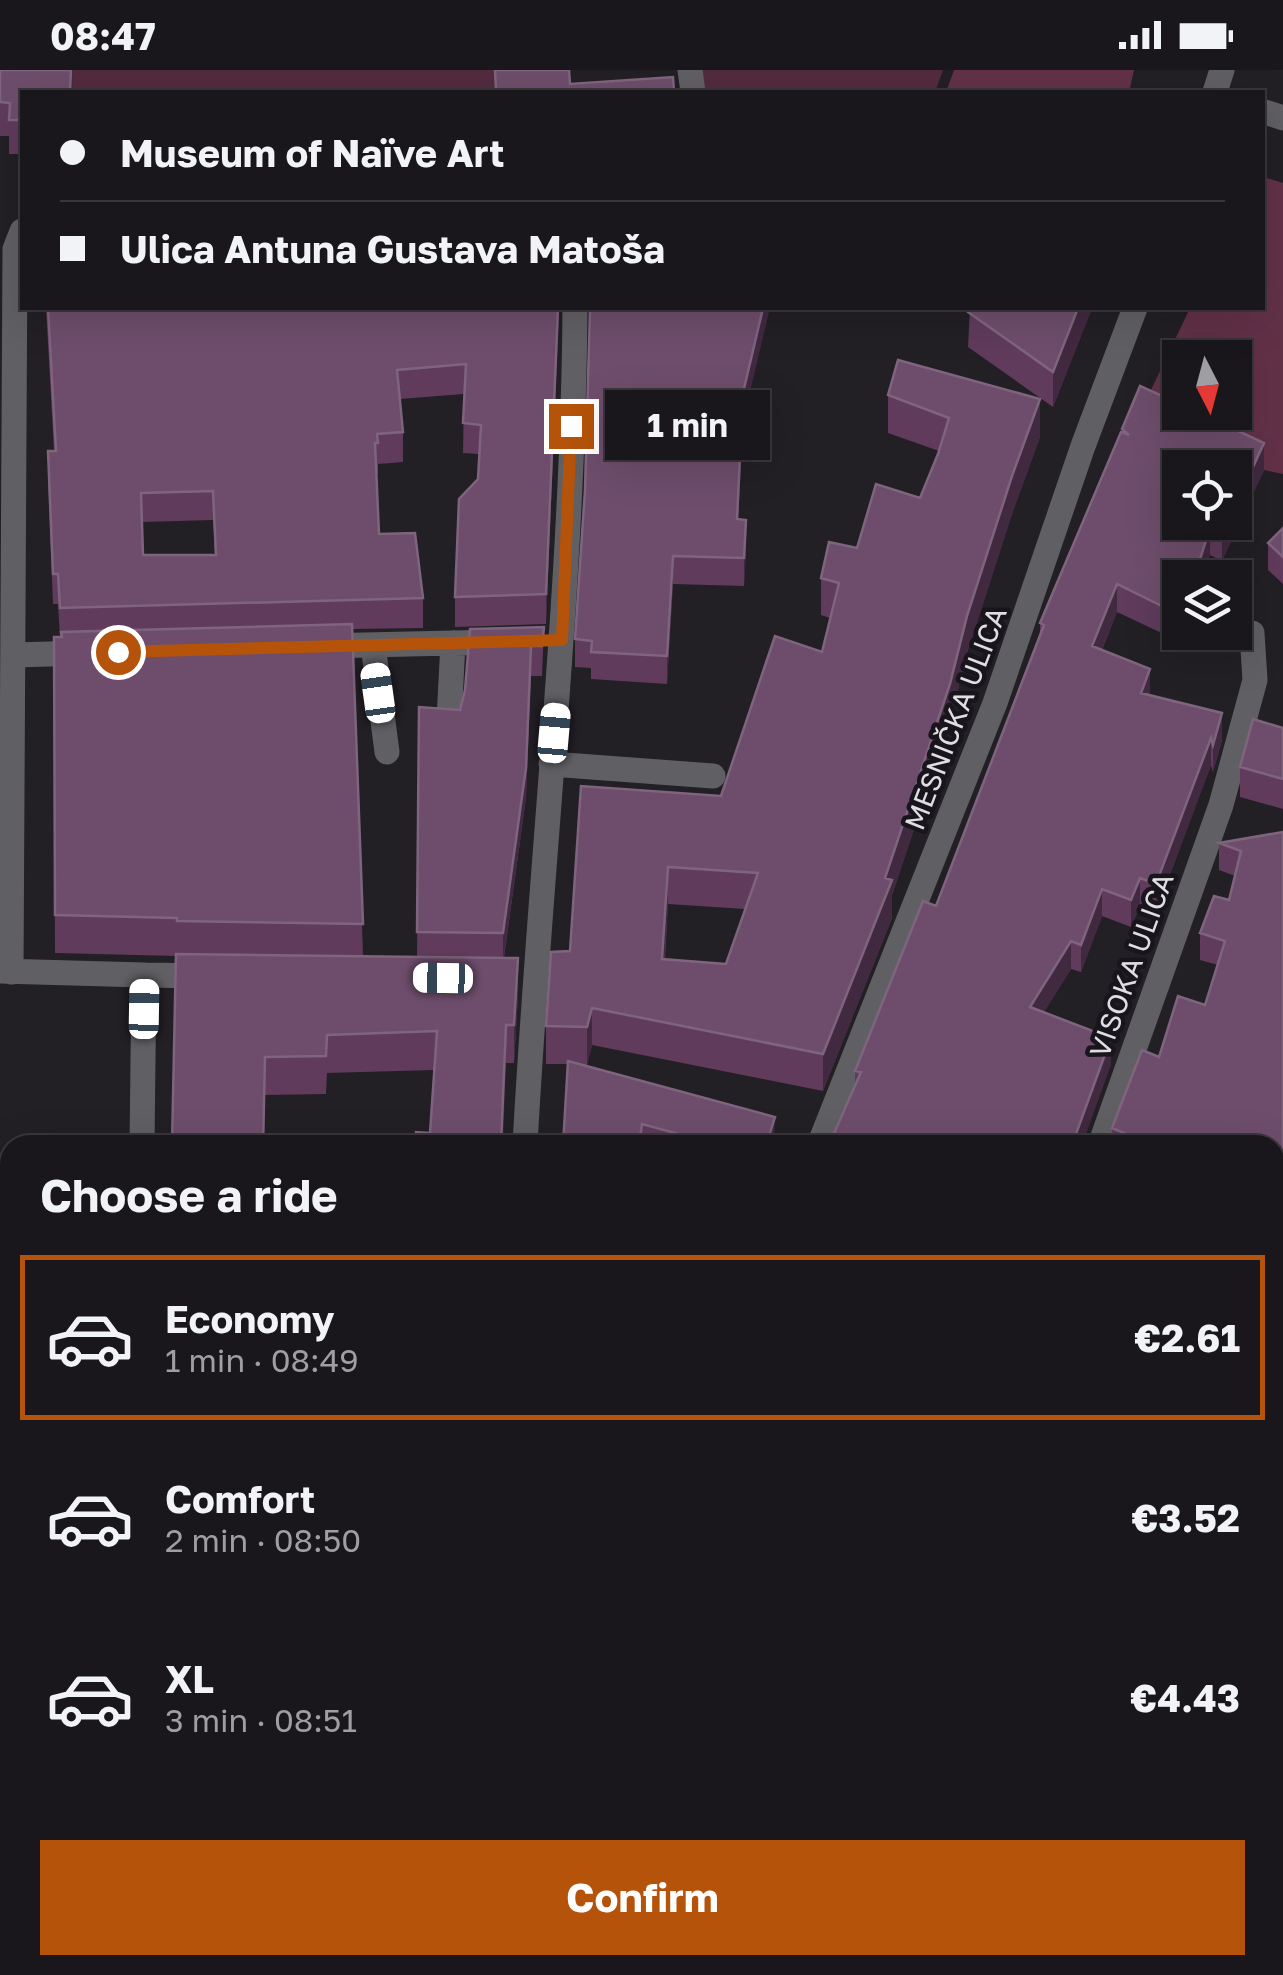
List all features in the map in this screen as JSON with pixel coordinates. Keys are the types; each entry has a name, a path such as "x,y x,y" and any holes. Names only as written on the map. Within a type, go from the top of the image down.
{"street":[{"path":"20,234 15,249 7,556 14,655 5,972 241,976"},
{"path":"525,1135 533,980 551,764 543,640 575,310"},
{"name":"MESNIČKA ULICA","path":"823,1135 996,703 1083,446 1135,310"},
{"name":"VISOKA ULICA","path":"1104,1135 1221,805 1256,680 1252,633"},
{"path":"296,647 543,640"},
{"path":"449,720 452,643"},
{"path":"373,645 386,752"},
{"path":"14,655 101,652"},
{"path":"551,764 714,776"},
{"path":"142,1135 144,975"},
{"path":"506,979 533,980"}],"shaded area":[{"path":"73,70 494,70 495,90 72,90"},
{"path":"696,70 943,70 936,90 698,90"},
{"path":"954,70 1134,70 1130,88 947,90"},
{"path":"1265,178 1283,183 1283,474 1252,464 1252,450 1220,450 1177,430 1252,430 1252,340 1175,340 1189,310 1265,310"},
{"path":"1162,367 1162,423 1140,413"}],"building":[{"path":"0,70 71,70 70,90 20,90 20,120 9,120 10,103 0,102"},
{"path":"495,70 569,70 570,84 673,77 674,90 496,90"},
{"path":"48,310 558,310 546,594 455,597 459,499 478,479 481,425 463,423 466,364 397,370 403,432 377,434 375,443 379,534 415,533 423,598 60,608 58,574 53,574 48,451 56,451","holes":["213,491 216,555 143,555 141,493"]},
{"path":"590,310 763,310 743,393 737,519 746,520 744,558 673,556 667,656 591,652 592,641 575,639 585,490"},
{"path":"969,310 1077,310 1053,372"},
{"path":"898,360 1040,399 885,878 892,880 823,1054 592,1008 587,1027 546,1026 551,952 570,951 581,786 721,796 775,636 822,652 839,583 821,578 829,542 857,548 876,484 920,498 949,418 888,395","holes":["668,867 758,873 726,964 662,959"]},
{"path":"1140,386 1162,396 1162,430 1236,430 1264,443 1252,469 1252,450 1162,450 1162,540 1206,540 1200,560 1162,560 1162,606 1117,584 1092,646 1150,669 1141,693 1222,713 1213,745 1211,738 1156,884 1140,878 1131,900 1102,889 1081,945 1071,941 1030,1007 1111,1038 1076,1135 833,1135 861,1072 855,1071 923,901 936,906 1044,625 1040,623 1121,432 1129,435 1122,429"},
{"path":"1283,528 1283,557 1268,543"},
{"path":"352,624 363,924 55,915 54,637 62,637 61,632"},
{"path":"544,627 542,646 531,646 526,768 503,933 417,932 419,707 460,710 470,629"},
{"path":"1253,719 1283,728 1283,779 1240,767"},
{"path":"1283,832 1283,1135 1129,1135 1112,1128 1142,1050 1159,1057 1178,996 1205,1005 1225,941 1200,933 1214,896 1229,900 1241,851 1219,843"},
{"path":"176,954 518,958 514,1025 506,1025 501,1135 416,1135 430,1133 437,1031 327,1035 326,1056 265,1057 263,1135 172,1135"},
{"path":"568,1061 775,1117 769,1135 682,1135 642,1124 640,1135 564,1135"}],"route":[{"path":"118,652 562,640 571,426"}]}
